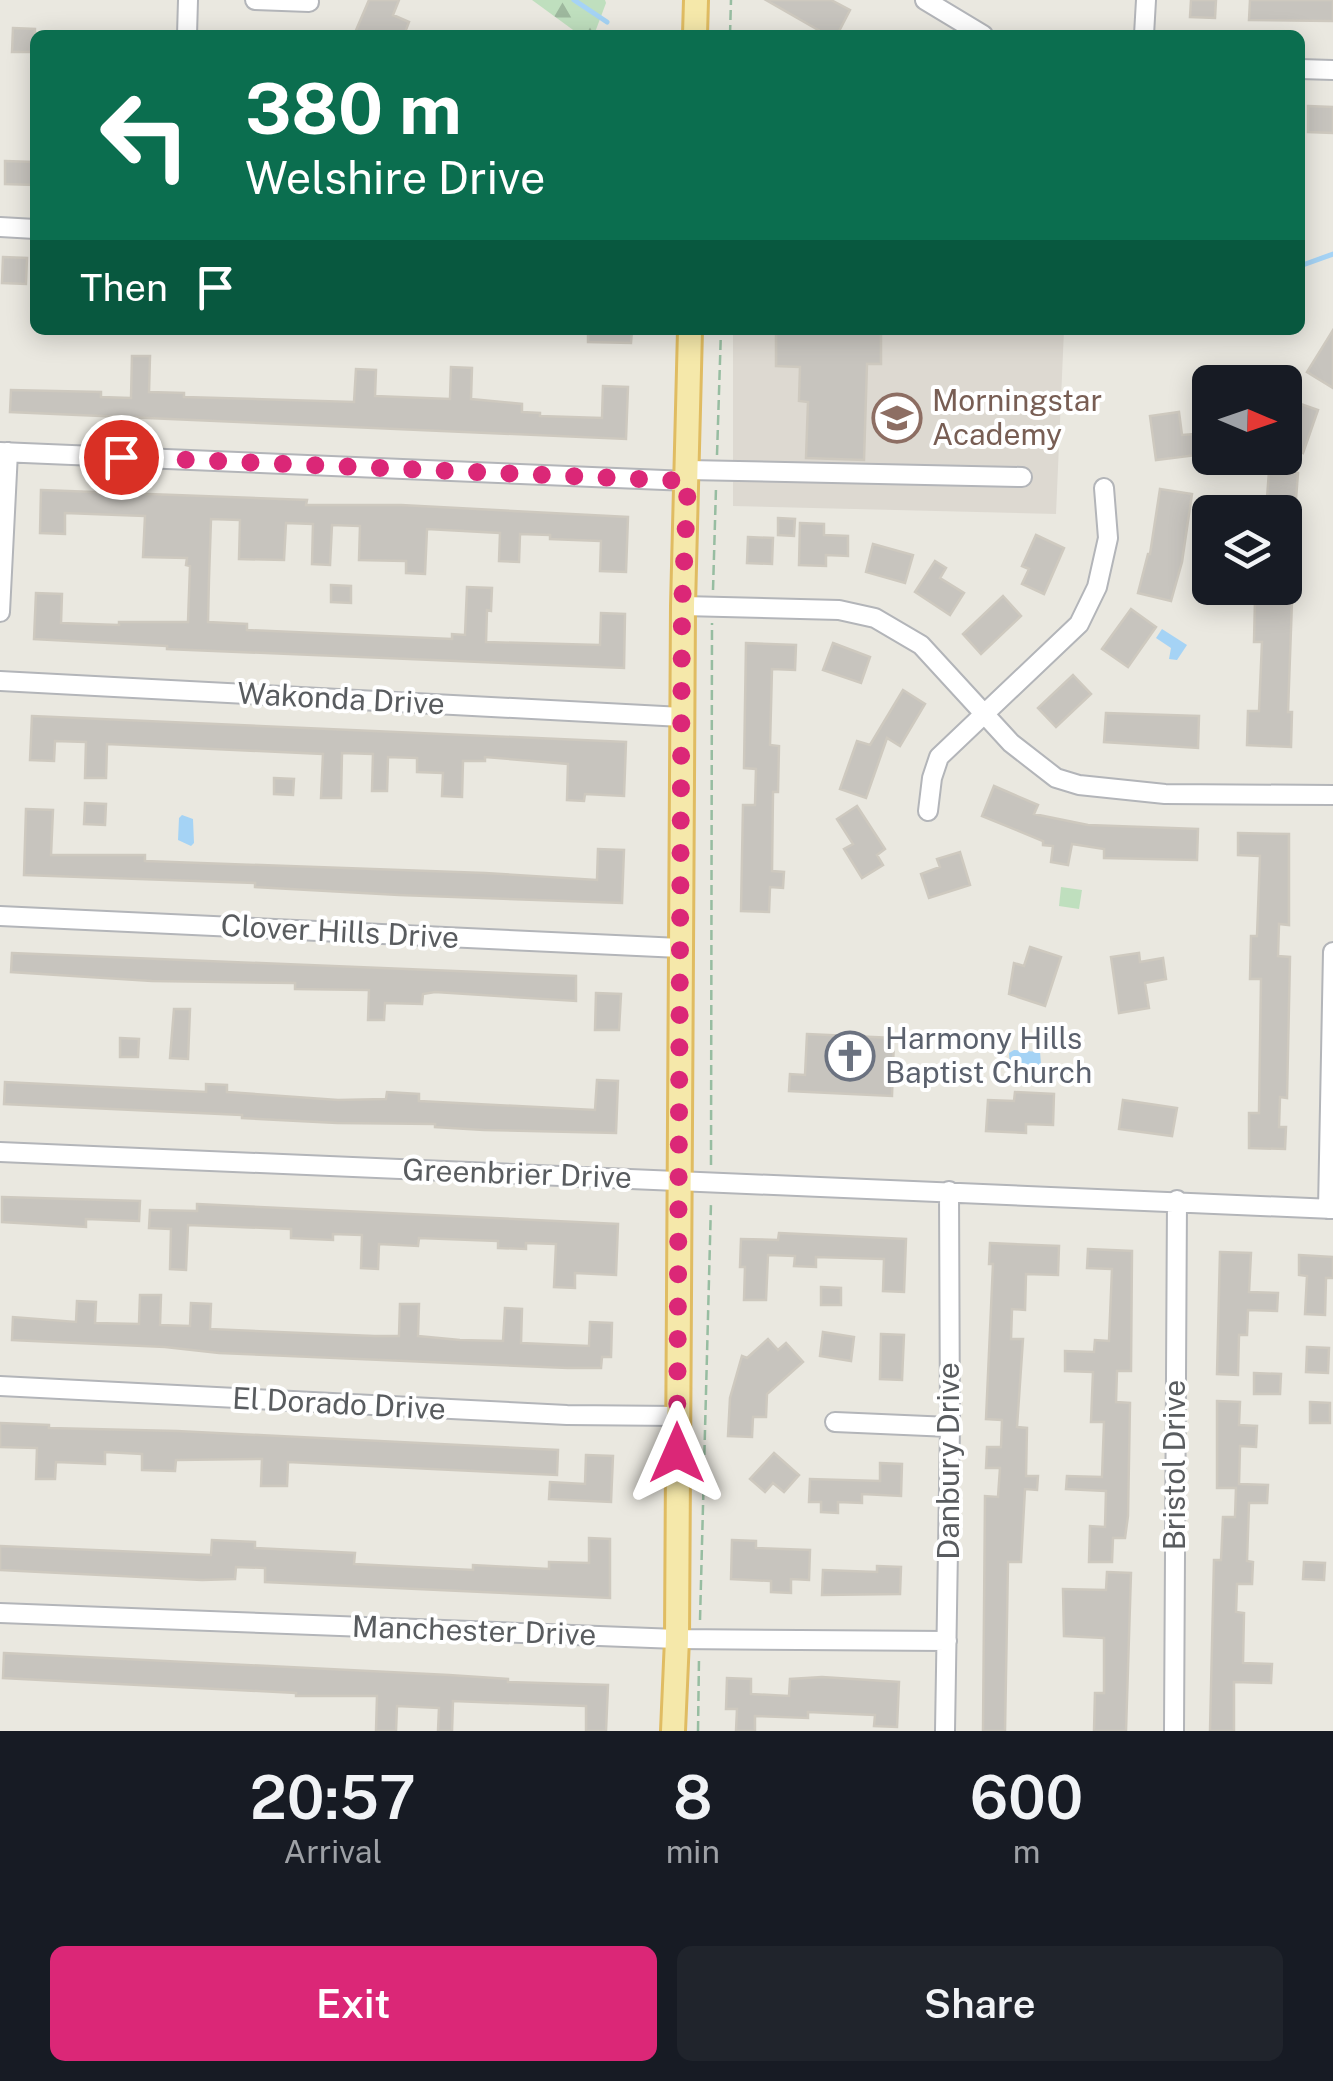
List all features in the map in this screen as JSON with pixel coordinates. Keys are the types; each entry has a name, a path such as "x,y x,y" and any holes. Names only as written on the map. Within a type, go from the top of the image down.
{"main road":[{"path":"695,30 696,0"},
{"path":"673,1731 688,1639 678,1416 678,1181 682,606 690,335"}],"street":[{"path":"187,30 188,0"},
{"path":"255,0 309,2"},
{"path":"925,0 975,30"},
{"path":"1144,30 1146,0"},
{"path":"1305,69 1333,70"},
{"path":"0,227 30,229"},
{"path":"0,612 4,452 688,475 717,471 1022,477"},
{"path":"928,812 932,778 940,757 1079,624 1098,587 1108,538 1104,488"},
{"path":"682,606 838,610 875,618 921,645 1011,743 1056,778 1078,785 1164,794 1333,795"},
{"name":"Wakonda Drive","path":"0,681 682,717"},
{"name":"Clover Hills Drive","path":"0,916 680,948"},
{"path":"1330,1209 1333,952"},
{"name":"Greenbrier Drive","path":"0,1152 1330,1209"},
{"name":"Danbury Drive","path":"945,1731 950,1427 948,1191"},
{"name":"Bristol Drive","path":"1174,1731 1177,1200"},
{"name":"El Dorado Drive","path":"0,1386 566,1415 678,1416"},
{"path":"835,1422 950,1427"},
{"name":"Manchester Drive","path":"0,1613 688,1639 947,1641"}],"path":[{"path":"730,30 731,0"},
{"path":"698,1731 688,1639 711,1182 712,607 721,335"}],"shaded area":[{"name":"Morningstar Academy","path":"733,335 1064,335 1056,514 733,506"}],"green space":[{"path":"532,0 605,0 596,30 573,30"},
{"path":"1061,887 1082,890 1079,909 1059,906"}],"water":[{"path":"1162,629 1187,645 1177,660 1169,659 1171,648 1156,638"},
{"path":"182,815 193,819 191,846 178,840"},
{"path":"1040,1052 1037,1070 1010,1065 1009,1053"}],"building":[{"path":"369,0 399,0 393,15 409,22 406,30 356,30"},
{"path":"766,0 831,0 850,10 840,30 818,30"},
{"path":"1191,0 1216,0 1215,18 1190,17"},
{"path":"1250,0 1333,0 1333,21 1249,20"},
{"path":"13,28 35,29 30,30 30,52 12,52"},
{"path":"1308,106 1333,107 1333,133 1308,132"},
{"path":"5,161 30,162 30,185 5,184"},
{"path":"3,257 27,258 26,284 2,283"},
{"path":"1333,330 1333,388 1307,372"},
{"path":"588,335 632,335 631,343 588,342"},
{"path":"776,335 881,335 881,364 867,364 864,460 806,458 808,402 799,401 800,367 776,366"},
{"path":"132,356 150,356 149,392 184,393 184,397 354,402 356,369 376,370 375,396 450,399 451,367 472,368 471,399 522,404 522,412 540,416 602,418 603,386 628,387 626,439 10,412 11,390 101,392 101,397 131,398"},
{"path":"1302,404 1318,410 1302,453"},
{"path":"1179,412 1182,435 1192,434 1192,456 1156,460 1150,416"},
{"path":"1269,475 1298,475 1296,495 1267,495"},
{"path":"1160,489 1192,494 1182,562 1171,601 1138,593 1150,554"},
{"path":"41,490 628,517 626,572 600,571 601,541 520,534 519,562 499,561 500,533 427,529 425,574 406,573 406,561 359,560 360,526 332,525 330,565 312,564 313,524 286,523 284,560 239,559 240,520 211,519 209,578 208,622 247,624 247,630 452,639 452,634 465,635 467,587 492,588 486,642 600,645 601,613 625,614 624,668 167,649 34,639 36,593 62,594 61,623 188,622 187,558 143,557 145,516 65,513 65,534 40,533"},
{"path":"778,518 795,519 794,536 778,535"},
{"path":"800,523 824,524 824,535 848,536 848,556 826,555 826,566 799,565"},
{"path":"1036,535 1064,548 1044,594 1022,584 1029,569 1022,566"},
{"path":"748,537 773,538 772,564 747,563"},
{"path":"873,544 913,555 905,583 866,572"},
{"path":"935,561 946,568 940,578 964,593 950,615 915,592"},
{"path":"331,585 351,586 351,603 331,602"},
{"path":"1003,596 1021,616 981,654 963,634"},
{"path":"1255,605 1292,605 1288,712 1292,712 1291,747 1247,745 1248,711 1259,711 1262,642 1254,642"},
{"path":"1131,609 1156,627 1128,667 1102,649"},
{"path":"746,643 796,645 795,670 772,669 770,745 779,746 778,792 773,792 772,871 784,872 783,888 770,887 769,912 741,911 743,805 755,805 756,769 744,768"},
{"path":"833,643 870,657 861,683 823,670"},
{"path":"1073,675 1091,694 1056,727 1038,708"},
{"path":"903,690 925,704 900,746 887,738 866,798 840,789 857,741 870,745"},
{"path":"1106,713 1199,716 1198,748 1104,742"},
{"path":"32,716 626,742 624,796 585,794 584,801 567,800 568,764 485,757 485,761 463,761 462,797 442,796 443,773 417,772 417,758 388,757 387,791 372,791 373,754 342,753 341,798 321,798 323,754 107,744 106,778 85,778 86,742 55,741 54,761 30,760"},
{"path":"274,778 294,779 293,795 274,794"},
{"path":"994,786 1038,805 1034,814 1088,825 1198,829 1197,860 1104,858 1104,849 1072,844 1068,865 1051,862 1053,846 982,816"},
{"path":"85,803 106,804 105,825 84,824"},
{"path":"857,806 885,849 877,855 883,865 862,878 844,849 853,844 837,819"},
{"path":"26,809 53,810 51,855 145,855 145,861 597,880 598,849 624,850 622,903 24,875"},
{"path":"1238,833 1289,834 1289,925 1279,924 1278,956 1290,957 1287,1098 1280,1097 1279,1127 1286,1127 1285,1149 1249,1148 1249,1113 1259,1113 1261,979 1250,979 1251,936 1257,936 1260,856 1238,855"},
{"path":"960,852 970,885 929,898 921,874 940,867 937,859"},
{"path":"1030,947 1061,957 1045,1006 1009,994 1014,963 1024,966"},
{"path":"12,953 576,976 576,1001 435,992 423,994 422,1004 385,1003 384,1020 368,1020 369,990 295,989 295,983 152,981 11,972"},
{"path":"1139,953 1140,962 1163,958 1166,979 1145,983 1149,1008 1119,1013 1111,957"},
{"path":"596,993 621,994 619,1030 595,1030"},
{"path":"174,1009 190,1009 188,1059 170,1058"},
{"name":"Harmony Hills Baptist Church","path":"807,1034 894,1038 892,1096 789,1091 790,1074 805,1075"},
{"path":"120,1038 139,1039 138,1057 120,1057"},
{"path":"597,1080 618,1081 616,1133 484,1130 435,1124 337,1123 4,1104 5,1082 206,1092 206,1084 227,1085 227,1092 338,1100 386,1099 387,1092 419,1094 419,1101 595,1110"},
{"path":"1015,1092 1054,1094 1053,1125 1026,1124 1026,1133 986,1131 988,1100 1014,1101"},
{"path":"1123,1100 1177,1108 1172,1136 1119,1129"},
{"path":"2,1197 140,1201 139,1221 86,1219 86,1227 2,1222"},
{"path":"197,1204 618,1224 616,1275 575,1273 575,1288 554,1287 556,1244 526,1243 526,1249 498,1248 498,1241 419,1238 418,1246 379,1244 378,1269 361,1268 362,1235 333,1234 333,1240 291,1238 291,1229 188,1225 186,1270 170,1269 171,1229 149,1228 150,1210 197,1211"},
{"path":"779,1233 906,1239 904,1292 883,1291 884,1259 816,1257 816,1267 794,1266 795,1256 768,1255 766,1300 744,1300 741,1239 778,1240"},
{"path":"990,1243 1059,1246 1058,1275 1026,1274 1025,1310 1012,1309 1011,1339 1023,1339 1017,1427 1027,1428 1026,1476 1038,1476 1037,1490 1025,1489 1021,1562 1008,1562 1005,1731 983,1731 985,1496 998,1497 1000,1468 986,1468 987,1447 1001,1447 1002,1420 986,1419 993,1264 989,1264"},
{"path":"1088,1249 1132,1251 1131,1371 1117,1371 1116,1402 1130,1403 1128,1516 1125,1538 1113,1538 1112,1562 1089,1562 1090,1526 1105,1527 1106,1491 1066,1489 1067,1476 1102,1477 1104,1422 1091,1422 1093,1372 1065,1371 1065,1351 1094,1352 1095,1340 1109,1341 1112,1269 1087,1268"},
{"path":"1220,1252 1251,1253 1249,1292 1278,1293 1277,1311 1248,1310 1247,1335 1239,1335 1238,1375 1217,1374"},
{"path":"1299,1255 1333,1257 1333,1278 1326,1278 1325,1315 1305,1314 1307,1276 1299,1275"},
{"path":"821,1287 841,1288 841,1305 821,1305"},
{"path":"140,1295 161,1295 160,1325 190,1326 191,1303 211,1304 210,1329 374,1336 399,1336 400,1304 419,1304 418,1336 460,1340 503,1341 505,1308 522,1309 521,1343 589,1346 590,1322 612,1323 611,1357 602,1357 601,1368 568,1368 12,1340 13,1317 76,1322 77,1301 96,1302 95,1323 139,1324"},
{"path":"823,1332 854,1337 851,1361 820,1356"},
{"path":"881,1334 904,1335 902,1380 880,1379"},
{"path":"768,1339 778,1350 786,1343 803,1362 767,1394 766,1417 753,1417 752,1437 728,1436 730,1398 742,1356 747,1358"},
{"path":"1307,1347 1329,1348 1328,1373 1306,1372"},
{"path":"1254,1373 1281,1374 1280,1394 1254,1394"},
{"path":"1217,1401 1240,1402 1239,1425 1257,1426 1256,1447 1240,1446 1239,1484 1268,1485 1267,1503 1249,1503 1247,1561 1253,1562 1252,1584 1237,1584 1236,1612 1244,1613 1243,1663 1272,1664 1271,1683 1234,1682 1234,1731 1210,1731 1214,1560 1221,1560 1223,1517 1235,1517 1236,1488 1217,1488"},
{"path":"1310,1402 1330,1403 1330,1423 1310,1423"},
{"path":"0,1423 558,1450 557,1475 288,1462 287,1486 261,1486 262,1459 176,1460 175,1471 142,1470 142,1454 105,1452 105,1464 56,1462 55,1479 36,1479 37,1448 0,1447"},
{"path":"774,1453 799,1475 784,1492 773,1483 765,1492 750,1479"},
{"path":"586,1455 613,1456 611,1502 549,1499 550,1482 585,1484"},
{"path":"880,1463 902,1464 901,1496 862,1494 862,1503 838,1502 838,1513 821,1512 821,1502 809,1502 810,1479 880,1481"},
{"path":"589,1538 610,1539 610,1598 265,1582 265,1568 236,1567 235,1579 202,1580 0,1570 0,1546 211,1555 212,1540 255,1542 255,1548 355,1553 354,1564 549,1569 549,1562 589,1563"},
{"path":"732,1540 756,1541 756,1548 810,1550 809,1580 791,1579 791,1593 771,1592 771,1581 731,1579"},
{"path":"1304,1562 1325,1563 1324,1580 1303,1579"},
{"path":"877,1566 901,1567 900,1594 822,1595 823,1570 877,1572"},
{"path":"1107,1572 1131,1573 1126,1731 1094,1731 1095,1693 1104,1693 1104,1638 1064,1636 1063,1589 1106,1590"},
{"path":"4,1653 608,1685 606,1731 586,1731 586,1706 453,1701 452,1731 438,1731 439,1708 397,1706 396,1731 376,1731 377,1696 296,1696 3,1678"},
{"path":"727,1678 751,1679 751,1694 789,1696 790,1679 899,1682 897,1727 874,1726 875,1715 808,1712 808,1718 755,1716 755,1731 736,1731 737,1709 726,1709"}],"waterway":[{"path":"574,0 607,22"},
{"path":"1305,264 1333,254"}],"place":[{"name":"Morningstar Academy","path":"897,418"},
{"name":"Harmony Hills Baptist Church","path":"850,1056"}],"route":[{"path":"121,457 688,481 682,606 677,1453"}]}
